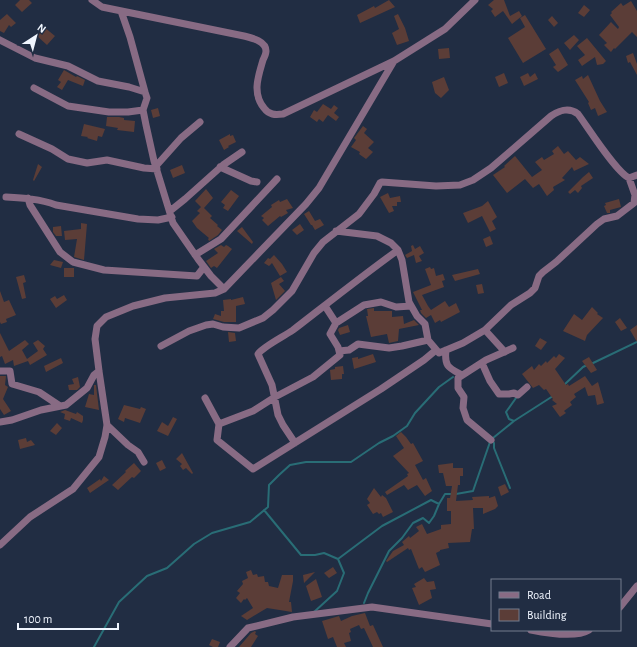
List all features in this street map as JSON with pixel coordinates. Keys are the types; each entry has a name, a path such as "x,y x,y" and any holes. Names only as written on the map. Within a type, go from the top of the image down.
{"street":[{"path":"92,0 102,7 244,36 255,39 263,44 266,51 256,83 258,101 266,111 274,115 283,114 394,61 445,30 475,0"},
{"path":"121,11 147,98 143,110 146,125 156,167 174,223 204,267 224,289"},
{"path":"0,40 35,58 68,66 98,81 129,87 145,92"},
{"path":"0,545 30,517 73,489 98,457 105,438 107,425 99,370 96,326 106,317 133,306 158,300 215,293 224,289 306,204 319,188 394,61"},
{"path":"34,88 68,106 109,112 143,110"},
{"path":"161,346 189,331 206,325 240,328 263,318 292,291 314,253 323,242 336,231 359,214 374,194 380,183 436,186 460,185 473,180 491,168 551,116 561,110 575,111 578,114 616,168 629,178 636,195 634,203 617,216 597,224 556,262 548,267 539,276 535,288 530,293 511,305 485,330 463,343 439,353 428,340 425,324 416,316 408,302 402,260 398,250 391,243 377,236 336,231"},
{"path":"19,134 52,149 68,159 87,163 107,160 144,168 156,167 181,138 200,122"},
{"path":"6,197 44,200 56,205 138,219 158,220 171,214 220,167 242,152"},
{"path":"220,167 251,181 257,182"},
{"path":"629,178 637,175"},
{"path":"195,255 221,239 277,179"},
{"path":"28,198 30,204 60,252 73,262 104,270 197,276 204,267"},
{"path":"295,443 278,415 269,378 258,354 282,338 325,306 336,295 398,250"},
{"path":"219,424 253,411 274,397 313,377 340,355 330,334 336,322 364,305 381,302 396,307 411,306"},
{"path":"325,306 336,322"},
{"path":"485,330 505,352"},
{"path":"339,351 349,350 358,344 389,348 428,340"},
{"path":"491,440 467,420 463,408 464,396 458,388 457,381 462,375 482,363 512,348"},
{"path":"205,398 219,424 217,440 253,470 381,389 424,360 436,350"},
{"path":"446,350 444,359 447,367 462,375"},
{"path":"482,363 490,381 499,394 514,393 518,395 527,387"},
{"path":"0,422 12,420 41,410 66,405 87,388 94,375 99,370"},
{"path":"0,371 10,371 12,384 39,392 60,406"},
{"path":"107,425 128,445 138,452 144,462"},
{"path":"621,607 637,586"},
{"path":"230,647 248,628 293,617 372,607 491,624"},
{"path":"537,631 555,634 585,633 588,631"}],"building":[{"path":"20,0 29,0 32,3 22,12 15,5"},
{"path":"389,0 395,7 360,23 357,15 374,6 375,8"},
{"path":"494,0 504,0 510,16 519,11 522,16 512,24 503,11 495,17 491,11 493,9 488,5"},
{"path":"631,1 637,11 637,37 632,32 611,52 604,45 607,43 599,35 611,22 618,29 619,27 610,15 612,13 611,12 621,3 623,6"},
{"path":"584,5 590,10 584,17 578,13"},
{"path":"7,14 16,23 11,27 9,25 4,33 0,31 0,20"},
{"path":"398,14 405,28 409,41 397,45 392,33 399,29 394,16"},
{"path":"525,15 546,49 523,63 508,38 525,27 520,18"},
{"path":"552,16 558,23 554,27 548,20"},
{"path":"44,27 55,36 47,45 37,36 40,32 41,33"},
{"path":"574,35 579,40 570,50 564,43"},
{"path":"587,38 606,61 603,64 597,65 595,57 582,66 578,60 585,55 577,46"},
{"path":"449,48 450,58 439,59 438,49"},
{"path":"558,48 568,65 558,72 553,67 556,65 549,54"},
{"path":"633,53 637,64 637,75 630,62 628,63 626,56"},
{"path":"64,70 85,80 83,86 68,80 62,90 57,87 61,82 58,80"},
{"path":"504,73 508,83 499,87 495,77"},
{"path":"528,73 530,77 535,73 538,79 524,86 520,77"},
{"path":"588,75 600,101 607,112 598,116 595,108 591,110 588,103 589,102 575,80 582,76 583,79"},
{"path":"444,77 449,90 441,98 435,93 432,82"},
{"path":"323,104 331,109 334,105 338,108 334,113 339,117 336,121 328,115 323,122 319,119 317,122 310,117 314,110 317,112"},
{"path":"158,108 160,116 153,118 151,110"},
{"path":"107,117 119,117 124,118 124,120 135,121 134,132 117,130 118,128 106,126"},
{"path":"84,124 105,129 102,137 98,136 97,141 81,136"},
{"path":"363,126 367,129 364,133 374,142 368,148 373,152 366,159 359,154 360,152 351,147 356,140 354,138"},
{"path":"230,134 230,136 233,135 236,142 224,150 219,140"},
{"path":"558,146 564,154 568,151 576,160 580,157 589,164 574,171 572,167 562,178 565,180 553,187 554,190 547,196 539,184 533,188 525,179 507,193 493,175 505,167 504,166 515,156 532,177 542,170 535,162 542,157 544,160 554,154 552,151"},
{"path":"38,164 42,167 34,181 33,180"},
{"path":"182,165 185,173 173,178 170,170"},
{"path":"589,172 593,178 581,186 582,188 578,193 575,190 570,194 568,192"},
{"path":"206,189 213,198 204,208 212,216 210,218 222,230 218,235 209,241 209,238 197,228 192,221 200,213 197,211 201,207 195,201"},
{"path":"231,190 239,196 228,211 223,208 225,205 221,202"},
{"path":"388,193 390,198 400,196 401,202 397,202 397,206 392,206 394,211 389,213 380,197"},
{"path":"287,199 293,208 286,210 288,213 281,217 280,216 268,226 262,220 264,218 261,216 272,207 271,205 279,200 280,202"},
{"path":"619,199 621,207 610,210 610,213 607,213 604,206 606,205 605,203"},
{"path":"488,201 497,217 492,221 496,229 490,232 482,216 468,223 463,213 482,206"},
{"path":"309,211 315,221 320,219 324,225 315,230 304,214"},
{"path":"81,223 87,224 84,260 74,257 77,239 65,240 64,231 81,229"},
{"path":"300,224 304,230 297,235 292,230"},
{"path":"61,226 62,236 56,236 53,232 53,227"},
{"path":"242,227 253,242 252,244 237,231"},
{"path":"490,236 493,244 486,247 483,239"},
{"path":"221,245 224,247 226,245 232,249 217,268 214,266 211,268 206,261 218,253 214,249"},
{"path":"413,245 415,249 420,246 424,253 419,256 422,261 416,263 414,255 407,258 405,255 412,251 411,246"},
{"path":"274,255 287,272 280,276 272,263 269,266 264,263 268,258 270,259"},
{"path":"54,260 63,262 61,268 50,265"},
{"path":"430,267 431,269 434,268 436,276 443,274 445,280 442,281 444,287 422,295 428,306 431,310 445,301 449,307 456,303 460,312 441,322 440,320 435,323 431,315 426,318 421,313 420,310 422,310 413,292 431,285 425,269"},
{"path":"64,268 74,268 74,277 64,277"},
{"path":"478,269 480,274 455,281 452,275"},
{"path":"24,275 26,282 23,283 26,298 22,299 16,277"},
{"path":"281,277 284,281 279,284 285,291 276,300 271,283"},
{"path":"482,284 484,293 478,294 476,285"},
{"path":"0,291 4,302 9,300 16,315 6,319 7,322 1,324 0,322"},
{"path":"64,295 67,300 56,308 50,299 55,296 57,299"},
{"path":"243,297 245,304 236,306 236,322 224,322 213,319 215,314 221,316 221,311 224,311 223,300"},
{"path":"592,307 598,313 597,314 603,318 587,335 585,341 563,331 574,314 582,320"},
{"path":"374,308 374,311 392,311 392,317 403,316 404,324 414,320 419,325 399,329 398,341 389,343 387,334 371,337 366,316 368,316 367,309"},
{"path":"620,318 627,328 621,331 615,322"},
{"path":"348,325 350,332 340,335 338,330 339,328"},
{"path":"637,325 637,342 630,330"},
{"path":"228,332 235,333 236,341 229,342"},
{"path":"0,333 9,351 25,340 29,344 22,350 27,359 38,351 33,343 38,340 45,346 43,349 47,355 30,365 28,361 14,366 13,360 5,364 2,356 0,357"},
{"path":"540,338 547,342 541,350 535,346"},
{"path":"373,354 376,362 354,369 352,358 358,357 358,359"},
{"path":"559,354 565,358 555,369 566,385 568,384 569,386 585,376 592,386 598,382 604,403 597,405 595,395 588,396 585,387 574,394 576,397 570,402 572,405 564,411 566,413 560,417 552,406 557,404 552,400 553,399 546,389 544,390 539,385 533,388 522,374 532,366 534,370 539,364 541,366 546,361 547,363 554,356 556,358"},
{"path":"589,357 597,370 591,373 582,361"},
{"path":"61,358 63,363 46,372 44,366"},
{"path":"343,366 344,374 342,374 342,379 331,380 330,370 335,369 335,367"},
{"path":"0,376 6,376 5,385 8,387 3,399 11,411 4,415 0,409"},
{"path":"78,377 80,387 77,390 69,390 68,385 74,384 72,379"},
{"path":"94,385 96,385 99,410 85,407 89,394 94,395"},
{"path":"124,405 146,409 140,423 125,418 124,422 118,419"},
{"path":"65,410 76,414 77,412 83,416 82,423 71,418 70,421 64,419 65,414 60,412"},
{"path":"173,417 177,419 168,436 157,431 162,422 168,426"},
{"path":"57,423 62,428 56,435 50,431"},
{"path":"401,432 411,444 413,443 423,461 415,465 423,480 426,478 432,491 425,496 417,485 408,490 404,485 387,495 385,492 408,476 407,474 409,473 393,456 404,448 396,436"},
{"path":"26,438 27,442 31,440 35,445 20,449 18,440"},
{"path":"182,453 193,473 192,474 186,468 183,470 180,466 182,464 176,459"},
{"path":"162,460 166,468 160,471 156,463"},
{"path":"134,463 141,471 118,490 112,485"},
{"path":"453,463 453,468 463,468 463,476 460,476 460,485 458,485 456,501 473,500 472,497 489,496 489,498 495,496 498,506 495,509 483,514 483,508 473,508 474,529 472,529 470,542 448,543 449,548 440,550 436,553 440,565 425,572 422,567 419,569 411,549 409,550 408,548 387,562 386,561 393,551 404,545 402,542 409,536 410,538 419,531 416,527 422,524 427,534 441,529 441,525 451,524 451,511 447,511 447,498 450,498 452,486 446,486 443,473 439,473 438,465"},
{"path":"104,476 109,480 90,493 87,488 100,479 101,481"},
{"path":"505,484 509,492 501,496 498,487"},
{"path":"374,488 381,497 382,495 386,498 393,512 383,517 381,513 379,514 377,512 373,514 367,505 370,503 367,499"},
{"path":"333,567 337,573 329,578 324,573"},
{"path":"251,570 253,575 257,574 258,577 264,576 265,582 268,582 269,586 278,588 282,575 293,575 289,602 291,602 292,612 267,608 247,620 241,616 253,608 247,598 241,603 236,598 240,593 237,591 243,584 242,581 248,578 246,572"},
{"path":"315,572 304,583 303,575"},
{"path":"424,578 427,582 434,581 436,589 430,590 432,598 419,605 412,588 416,587 414,584"},
{"path":"316,579 322,597 311,601 306,586"},
{"path":"365,613 370,626 373,625 383,647 373,647 364,628 361,629 359,625 350,629 351,632 349,633 351,641 344,643 346,647 337,647 333,637 328,639 322,621 339,616 341,621 352,616"},
{"path":"255,631 255,634 258,636 251,647 239,647 251,633"},
{"path":"212,639 220,642 218,647 209,645"}],"waterway":[{"path":"591,364 637,342"},
{"path":"564,385 587,365"},
{"path":"94,647 119,602 147,576 167,568 194,544 212,533 250,522 268,507 269,485 290,465 306,462 351,462 407,426 415,413 439,387 453,377"},
{"path":"493,438 514,421 553,396"},
{"path":"514,421 509,419 506,412 516,398"},
{"path":"492,440 510,488"},
{"path":"456,494 473,491 490,442"},
{"path":"314,612 337,591 344,573 338,559 382,526 431,500 439,504 445,494 452,494"},
{"path":"364,603 389,551 402,538 413,523 423,518 429,523 439,504"},
{"path":"264,510 301,555 315,555 324,553 338,559"}]}
